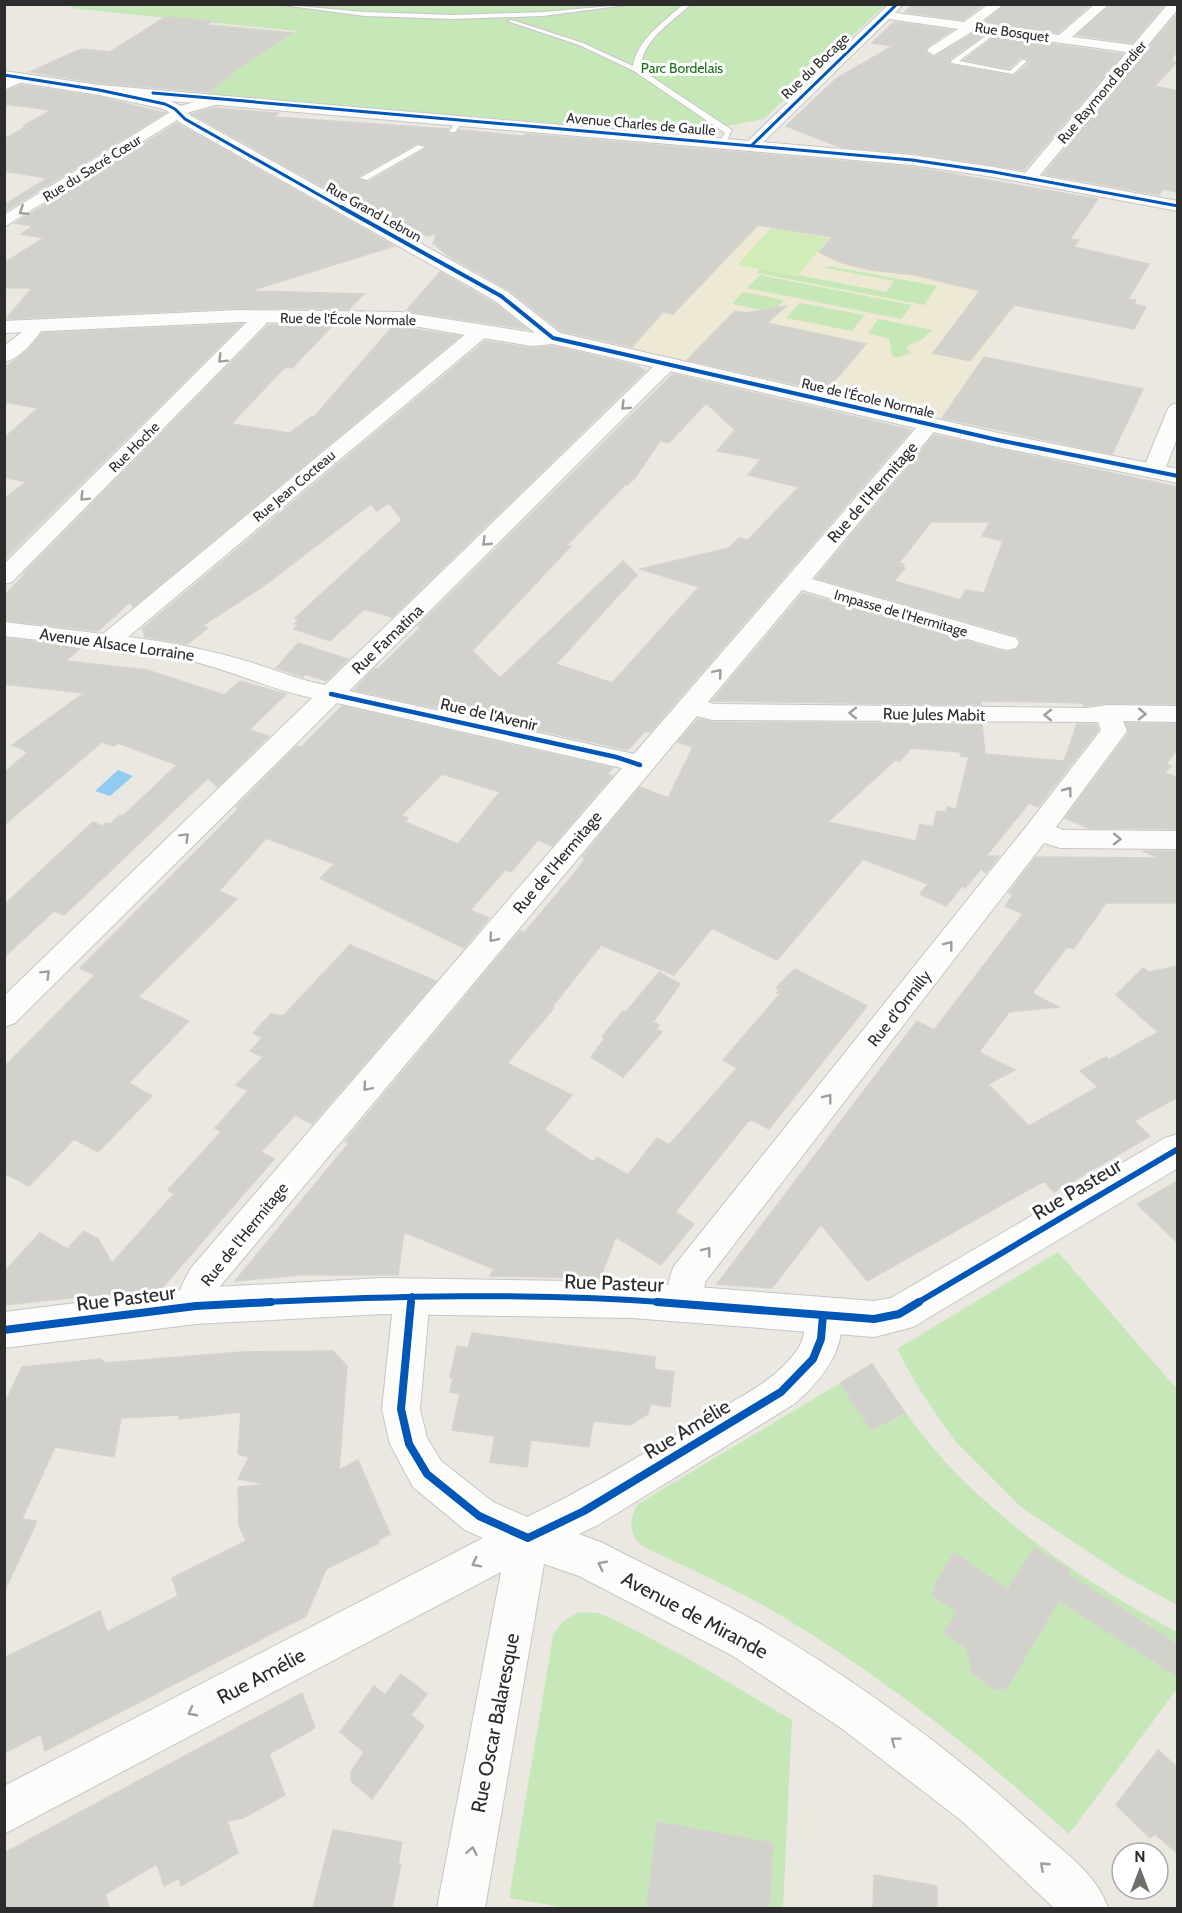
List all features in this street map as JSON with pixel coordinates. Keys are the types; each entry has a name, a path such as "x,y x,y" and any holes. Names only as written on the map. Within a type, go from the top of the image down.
{"main road":[{"name":"Avenue Charles de Gaulle","path":"4,75 99,90 165,104 179,113"},
{"name":"Avenue Charles de Gaulle","path":"99,90 456,125 722,143 939,163 1178,207"},
{"name":"Rue Grand Lebrun","path":"179,113 185,119 265,165 481,286 493,290 554,338"},
{"name":"Rue de l'École Normale","path":"4,327 262,316 401,318 531,340 554,338 930,424 1178,477"},
{"name":"Rue Pasteur","path":"4,1330 196,1306 412,1296 537,1297 685,1303 874,1319 899,1314 1178,1149"}],"street":[{"name":"Rue du Bocage","path":"751,146 897,4"},
{"path":"934,51 998,4"},
{"path":"1062,39 1103,4"},
{"name":"Rue Raymond Bordier","path":"1029,178 1175,4"},
{"name":"Rue Bosquet","path":"886,15 1138,50"},
{"path":"4,86 21,77"},
{"name":"Rue du Sacré Cœur","path":"4,222 179,113 192,106 217,100"},
{"name":"Rue Hoche","path":"4,577 262,316"},
{"path":"4,356 29,336 35,327"},
{"name":"Rue Jean Cocteau","path":"109,641 480,332"},
{"name":"Rue Famatina","path":"4,1015 667,364"},
{"path":"1153,472 1178,409"},
{"name":"Rue de l'Hermitage","path":"196,1306 196,1293 204,1279 930,424"},
{"name":"Impasse de l'Hermitage","path":"795,582 1007,643"},
{"name":"Avenue Alsace Lorraine","path":"4,629 196,654 297,687 331,694"},
{"name":"Rue de l'Avenir","path":"331,694 593,752 640,765"},
{"name":"Rue Jules Mabit","path":"691,705 712,712 1087,716 1107,713 1178,714"},
{"name":"Rue d'Ormilly","path":"685,1303 687,1277 1114,732 1107,713"},
{"path":"1039,830 1059,839 1178,840"},
{"name":"Avenue de Mirande","path":"412,1296 401,1409 410,1443 427,1473 479,1516 528,1538 588,1558 748,1641 857,1712 978,1805 1068,1888 1084,1908"},
{"name":"Rue Amélie","path":"4,1810 476,1563 584,1511 781,1392 804,1372 818,1352 824,1333 823,1315"},
{"name":"Rue Oscar Balaresque","path":"461,1908 528,1538"}],"lane":[{"path":"278,4 382,14 492,16 560,13 630,4"},
{"path":"636,70 638,55 658,29 688,4"},
{"path":"492,16 581,44 636,70 729,132 722,143"},
{"path":"997,30 953,62 1011,73 1024,61"},
{"path":"364,178 421,147"}],"shaded area":[{"path":"627,205 852,240 1021,298 942,416 902,408 902,395 885,391 871,400 601,342 492,282"}],"green space":[{"name":"Parc Bordelais","path":"76,4 885,5 764,119 684,134 206,94 244,64 296,31 70,8"},
{"path":"771,228 829,238 797,276 737,265"},
{"path":"828,266 937,286 924,305 757,273 761,268 886,292 894,281 826,268"},
{"path":"760,275 912,305 901,319 747,288"},
{"path":"743,292 784,300 773,312 732,304"},
{"path":"799,303 864,315 852,331 786,318"},
{"path":"878,319 932,330 923,339 906,347 911,353 896,358 892,356 889,338 868,334"},
{"path":"1058,1252 1177,1389 1177,1605 1128,1578 1021,1507 954,1440 919,1389 897,1349"},
{"path":"872,1364 941,1457 1003,1517 1059,1560 1117,1598 1177,1632 1177,1689 1069,1834 930,1717 856,1664 763,1605 642,1546 634,1536 631,1526 638,1504"},
{"path":"579,1612 599,1613 631,1628 689,1659 792,1720 783,1908 568,1908 509,1898 553,1636 562,1622"}],"water":[{"path":"118,770 133,776 110,796 95,791"}],"building":[{"path":"913,4 984,4 963,20 905,12"},
{"path":"1006,4 1091,4 1058,33 984,22"},
{"path":"1111,4 1165,4 1132,43 1077,35"},
{"path":"1175,16 1178,16 1178,49 1171,61 1177,62 1155,86 1178,91 1178,192 1164,189 1159,195 1044,174"},
{"path":"164,18 212,21 207,25 293,33 244,64 208,92 99,83 30,72 81,49 110,52"},
{"path":"894,22 952,30 927,47 925,52 933,57 974,33 984,35 950,59 949,64 1013,76 1028,64 1028,58 1020,58 1009,69 964,60 996,36 1123,54 1024,170 912,153 840,147 786,126 837,78 893,46 872,43"},
{"path":"21,85 99,97 165,113 4,212 4,205 48,178 4,171 4,139 52,110 4,104 4,92"},
{"path":"213,108 278,113 274,117 448,129 449,134 455,134 459,130 523,136 526,134 912,167 1098,199 1070,239 1079,240 1074,247 1149,264 1128,299 1136,300 1134,304 1146,307 1134,329 1014,305 970,361 933,353 980,291 915,275 871,270 839,262 819,252 832,237 758,225 673,314 663,312 632,347 561,331 509,290 448,256 433,243 437,233 426,236 423,233 417,239 192,114","holes":["419,143 427,148 368,182 358,179 359,176"]},
{"path":"177,123 394,246 250,291 364,294 349,309 240,308 6,319 32,288 4,288 4,263 44,238 21,234 33,226 15,223"},
{"path":"440,272 493,302 527,329 406,311"},
{"path":"786,306 767,323 866,344 826,391 687,360 735,311 746,313"},
{"path":"242,324 4,560 4,499 26,482 4,477 4,438 38,408 4,402 4,368 29,349 42,333"},
{"path":"268,325 333,325 292,368 285,367 231,424 290,433 314,417 393,326 460,336 133,607 130,602 98,631 4,620 4,596 26,573 24,573"},
{"path":"485,341 531,348 553,346 637,366 645,371 392,617 364,609 330,641 294,629 298,625 294,624 299,620 295,618 402,520 389,503 377,511 371,504 265,585 202,626 208,628 187,644 145,637 142,629"},
{"path":"984,357 1143,389 1112,454 942,418"},
{"path":"673,374 911,430 650,732 645,731 628,750 354,690 421,627 418,626","holes":["706,403 735,430 717,451 761,459 748,475 799,487 748,540 739,538 729,548 640,569 699,587 612,683 556,664 637,575 623,561 500,678 472,651 571,546 567,545 625,485 634,479 660,441 669,443"]},
{"path":"934,435 1178,487 1178,704 1107,703 1083,706 1084,703 981,701 981,705 712,701 803,593 997,650 1007,652 1018,649 1021,642 1017,636 816,578","holes":["931,522 990,522 982,536 1003,541 984,593 965,590 961,600 894,581 905,568 902,566 904,564 899,563"]},
{"path":"4,638 81,647 66,661 147,670 224,695 240,681 286,694 249,730 269,736 217,787 208,778 64,915 54,911 4,957 4,905 93,822 102,826 106,823 110,824 120,815 123,816 177,765 118,743 114,746 102,742 4,825 4,773 28,752 12,745 84,693 4,684"},
{"path":"298,643 348,659 326,681 306,674 303,677 276,668"},
{"path":"342,706 613,768 607,774 612,776 552,846 538,840 511,872 505,870 470,910 489,918 464,948 320,878 335,864 266,838 219,891 237,899 138,997 189,1021 129,1083 152,1096 98,1152 74,1139 29,1186 4,1173 4,1067 95,975 80,968 238,809 236,807 297,746 301,747","holes":["442,774 500,792 458,844 405,822 408,818 401,816"]},
{"path":"698,719 712,722 982,724 985,754 1064,761 1077,724 1096,724 1098,730 1038,807 1029,803 986,856 999,856 986,873 981,869 965,888 962,886 946,906 920,894 928,884 863,859 777,960 712,928 674,975 601,945 552,1007 554,1008 507,1063 572,1095 544,1130 593,1162 597,1157 628,1175 657,1138 669,1145 737,1068 723,1060 780,994 777,993 780,990 776,988 795,969 867,1006 769,1129 750,1119 675,1212 694,1224 661,1265 616,1237 600,1278 490,1276 494,1269 404,1232 398,1275 299,1275 235,1281 349,1143 345,1141 520,931 524,933 574,874 586,858 582,857 640,787 668,798 693,747 678,742","holes":["911,748 960,752 961,756 969,757 956,809 947,807 946,812 937,811 933,827 920,824 916,841 828,822 895,760 900,761"]},
{"path":"1126,723 1178,724 1178,748 1166,764 1171,766 1165,773 1178,778 1178,829 1088,828 1065,818 1129,732"},
{"path":"1143,851 1178,851 1178,903 1106,903 1074,948 1066,948 1032,993 1058,1007 1009,1012 979,1052 1015,1070 988,1084 1029,1126 1098,1087 1080,1071 1106,1057 1109,1060 1158,1032 1116,995 1143,968 1149,972 1178,966 1178,1097 1134,1121 1150,1136 1054,1192 1044,1181 867,1281 821,1224 772,1288 717,1284 917,1021 934,1030 1023,914 1005,906 1013,895 1009,892 1036,857 1159,858"},
{"path":"350,945 436,981 312,1124 295,1115 261,1152 274,1159 162,1288 4,1305 4,1272 40,1233 67,1249 84,1231 98,1239 112,1263 174,1194 168,1190 221,1132 215,1128 248,1091 236,1085 263,1057 250,1051 262,1038 253,1033 271,1014 283,1016"},
{"path":"659,972 680,984 653,1022 659,1025 656,1029 662,1032 623,1077 591,1057 605,1038 602,1037"},
{"path":"1178,1181 1178,1243 1137,1204"},
{"path":"472,1333 655,1357 654,1369 674,1372 670,1407 650,1404 648,1414 630,1425 593,1421 589,1447 531,1440 527,1467 490,1462 495,1436 452,1430 460,1394 450,1392 453,1378 450,1377 457,1346 468,1348"},
{"path":"333,1351 347,1366 339,1470 358,1460 390,1534 378,1540 379,1543 326,1569 306,1616 45,1751 41,1734 4,1753 4,1658 100,1611 107,1632 178,1596 172,1578 246,1541 239,1525 238,1487 261,1485 261,1483 238,1479 249,1457 238,1454 241,1412 179,1419 180,1415 121,1418 114,1457 55,1447 22,1519 37,1521 4,1592 4,1405 22,1367 101,1359 105,1363 242,1352"},
{"path":"872,1364 905,1413 871,1430 840,1383"},
{"path":"1034,1547 1070,1571 1068,1574 1178,1645 1178,1677 1059,1600 1007,1688 996,1690 972,1673 967,1649 944,1633 957,1612 932,1595 937,1587 934,1585 954,1553 1008,1590"},
{"path":"401,1674 427,1694 411,1715 424,1726 372,1799 351,1781 351,1772 364,1752 340,1732 374,1686 385,1695"},
{"path":"302,1693 315,1728 269,1754 285,1795 243,1818 227,1821 238,1853 181,1886 179,1878 164,1886 157,1864 105,1894 109,1908 4,1908 4,1853"},
{"path":"1158,1750 1178,1768 1178,1854 1170,1847 1170,1841 1163,1841 1155,1834 1150,1838 1116,1805"},
{"path":"657,1822 773,1843 769,1908 647,1908"},
{"path":"333,1830 402,1842 398,1864 401,1864 392,1908 313,1908"},
{"path":"874,1875 937,1886 937,1908 873,1908"}],"cycle path":[{"path":"751,146 897,4"},
{"path":"4,75 99,90 165,104 175,109 185,119 501,296 553,338 998,440 1178,476"},
{"path":"153,93 912,160 994,172 1178,206"},
{"path":"331,694 616,757 640,765"},
{"path":"4,1330 196,1306 382,1296 632,1300 874,1319 899,1314 1178,1149"},
{"path":"412,1296 401,1409 409,1444 427,1474 479,1516 528,1538 584,1511 781,1392 807,1367 818,1350 823,1328 823,1315"}]}
